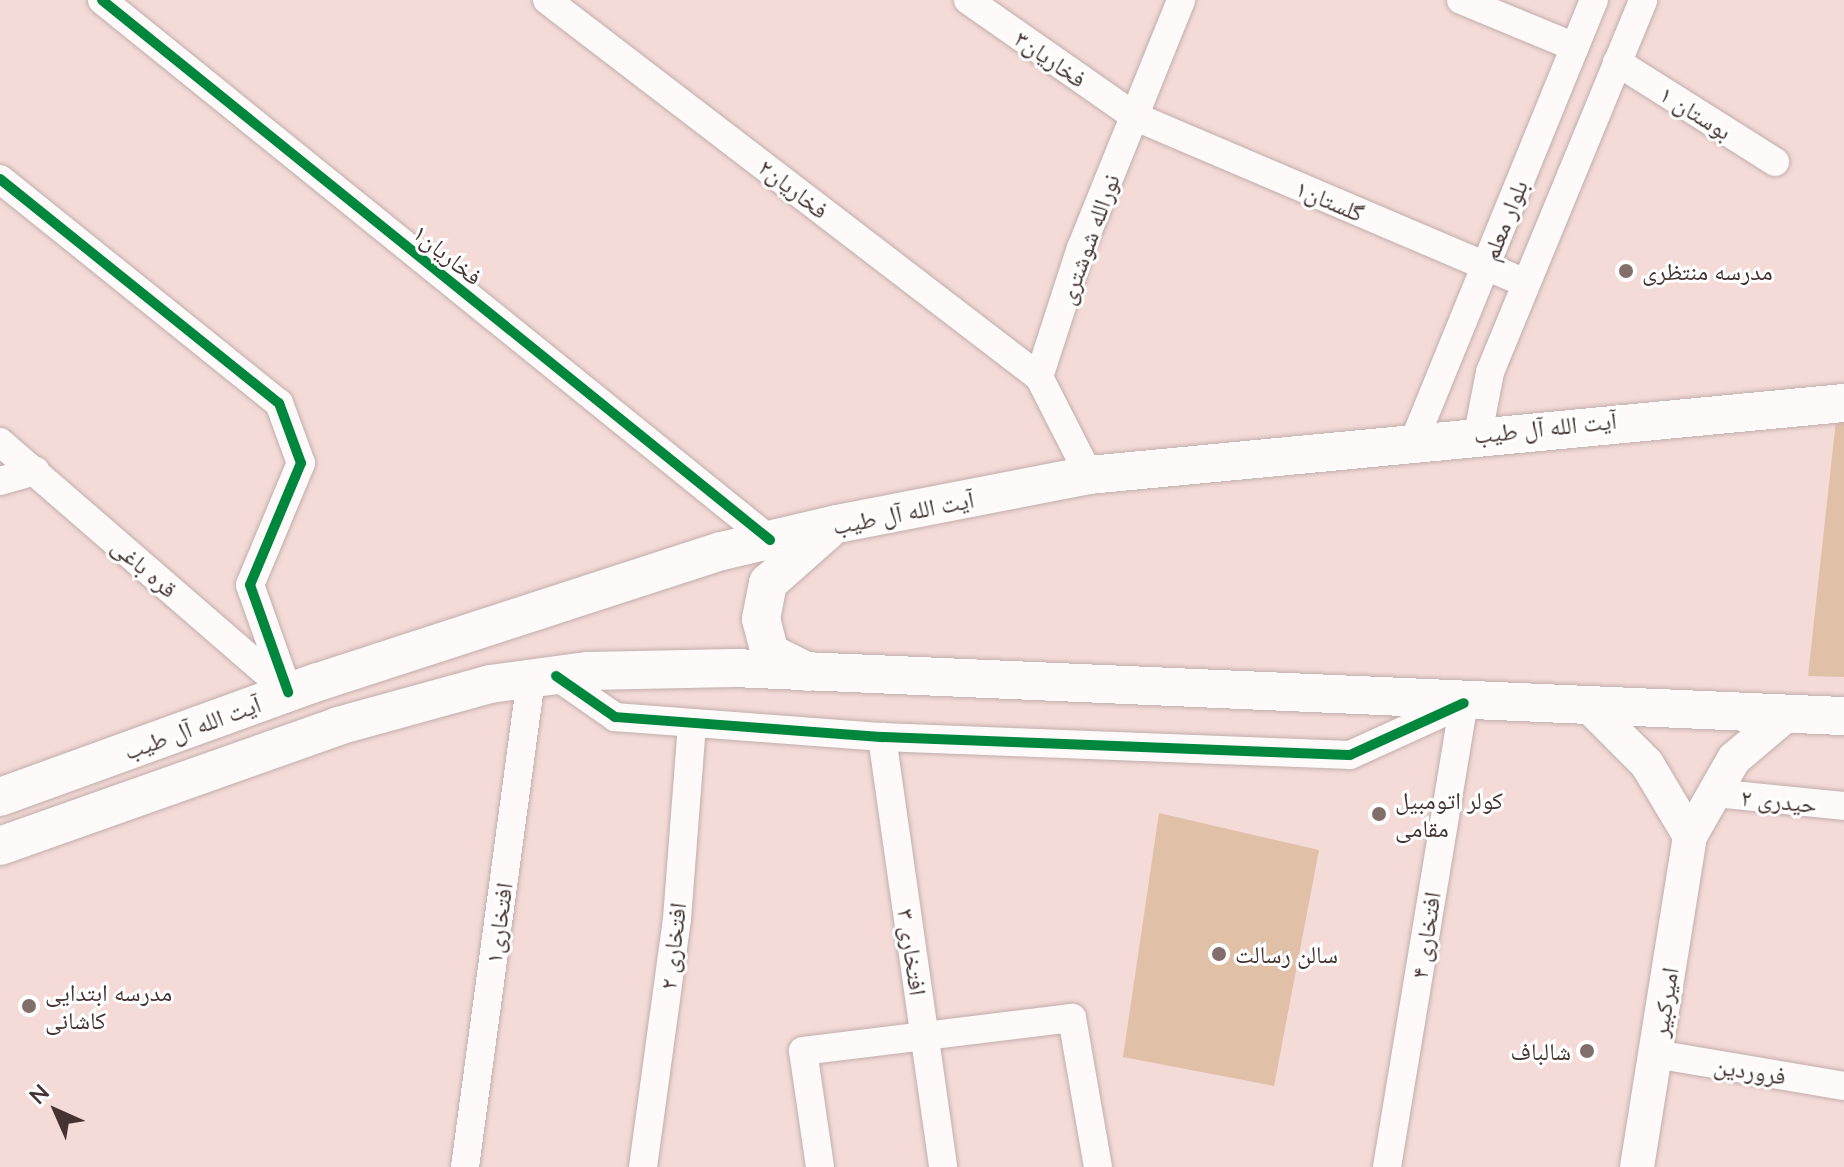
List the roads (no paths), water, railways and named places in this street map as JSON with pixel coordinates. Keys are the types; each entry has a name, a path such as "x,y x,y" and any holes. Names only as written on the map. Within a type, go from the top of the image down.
{"main road":[{"name":"آیت الله آل طیب","path":"0,797 288,692 770,540 837,524 1089,475 1478,434 1844,403"},
{"path":"808,672 770,653 761,619 768,583 837,524"},
{"name":"آیت الله آل طیب","path":"0,846 338,726 544,677 808,672 1464,703 1844,716"}],"street":[{"name":"فخاریان۱","path":"102,0 770,540"},
{"name":"فخاریان۲","path":"547,0 1039,377"},
{"name":"فخاریان۳","path":"968,0 1134,116"},
{"name":"نورالله شوشتری","path":"1039,377 1134,116 1181,0"},
{"path":"1461,0 1575,47"},
{"name":"بلوار معلم","path":"1414,441 1594,0"},
{"name":"بلوار معلم","path":"1478,434 1490,372 1643,0"},
{"name":"بوستان ۱","path":"1617,62 1775,162"},
{"name":"گلستان۱","path":"1134,116 1526,283"},
{"path":"0,179 279,403 301,463 250,585 288,692"},
{"path":"1039,377 1089,475"},
{"name":"قره باغی","path":"0,442 288,692"},
{"path":"0,481 36,471"},
{"path":"544,677 615,717 882,737 1350,755 1464,703"},
{"name":"افتخاری۱","path":"465,1167 544,677"},
{"name":"افتخاری ۴","path":"1387,1167 1464,703"},
{"path":"1591,708 1647,764 1690,836 1734,759 1787,714"},
{"name":"افتخاری ۲","path":"643,1167 677,919 692,724"},
{"name":"افتخاری ۳","path":"882,737 943,1167"},
{"name":"حیدری ۲","path":"1714,793 1844,806"},
{"name":"امیرکبیر","path":"1637,1167 1690,836"},
{"path":"820,1167 803,1051 1072,1018 1098,1167"},
{"name":"فروردین","path":"1655,1054 1844,1086"}],"place":[{"name":"مدرسه منتظری","path":"1626,271"},
{"name":"کولر اتومبیل مقامی","path":"1379,814"},
{"name":"سالن رسالت","path":"1219,954"},
{"name":"مدرسه ابتدایی کاشانی","path":"29,1006"},
{"name":"شالباف","path":"1587,1051"}]}
